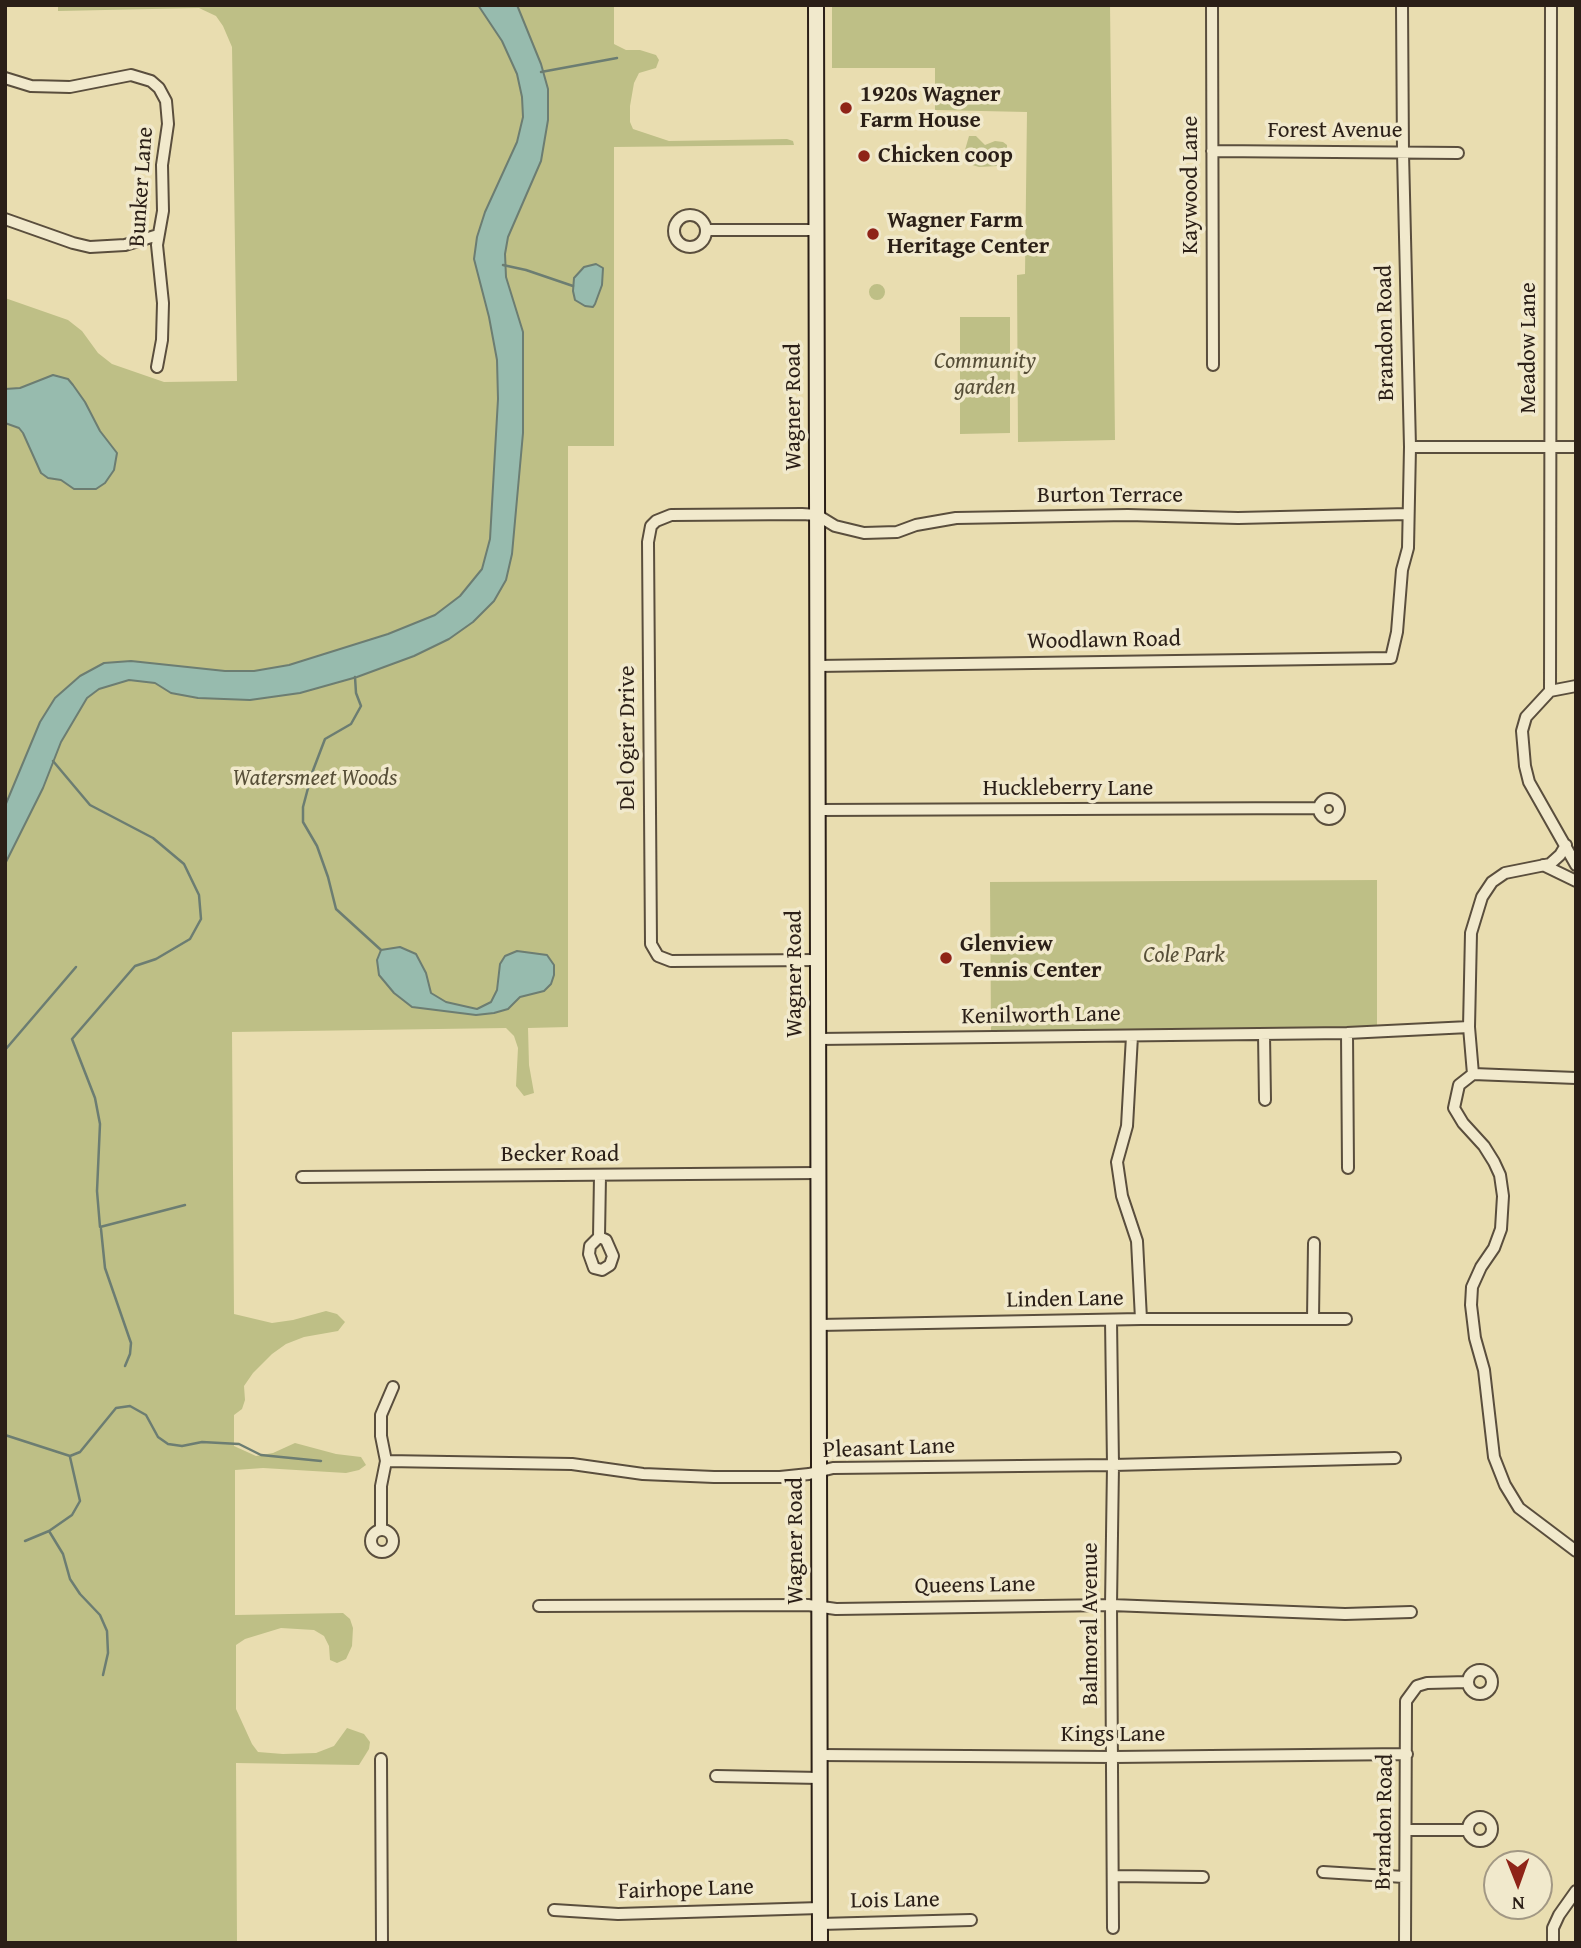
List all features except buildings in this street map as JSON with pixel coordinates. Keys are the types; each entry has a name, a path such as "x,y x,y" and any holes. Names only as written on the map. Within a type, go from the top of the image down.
{"street":[{"name":"Wagner Road","path":"816,5 820,1943"},
{"name":"Kaywood Lane","path":"1212,5 1213,365"},
{"name":"Brandon Road","path":"1391,658 1397,632 1402,570 1408,548 1410,447 1402,5"},
{"name":"Meadow Lane","path":"1550,691 1551,5"},
{"name":"Bunker Lane","path":"5,78 31,86 70,87 131,75 151,81 166,101 168,124 162,165 163,211 157,256 163,303 162,340 157,366"},
{"name":"Forest Avenue","path":"1212,151 1458,153"},
{"path":"5,219 90,247 125,246 158,235"},
{"path":"706,230 816,230"},
{"path":"1410,447 1576,447"},
{"name":"Del Ogier Drive","path":"817,515 671,514 662,517 651,526 649,532 649,583 650,936 654,951 658,956 671,961 818,960"},
{"name":"Burton Terrace","path":"817,515 835,526 864,533 897,532 956,517 1128,515 1238,518 1408,514"},
{"name":"Woodlawn Road","path":"817,666 1391,658"},
{"path":"1576,686 1550,691 1526,717 1522,731 1522,748 1529,782 1576,865"},
{"name":"Huckleberry Lane","path":"818,810 1319,808"},
{"path":"1473,1074 1469,1027 1471,933 1482,897 1492,883 1505,873 1555,861 1566,845"},
{"path":"1543,865 1576,881"},
{"name":"Kenilworth Lane","path":"818,1040 1347,1033 1469,1027"},
{"path":"1347,1033 1348,1168"},
{"path":"1264,1034 1265,1100"},
{"path":"1132,1036 1127,1126 1117,1162 1122,1196 1137,1241 1141,1319"},
{"path":"1573,1545 1519,1507 1504,1485 1494,1457 1483,1370 1471,1305 1472,1287 1494,1248 1501,1229 1503,1196 1500,1175 1494,1163 1484,1146 1462,1123 1454,1108 1459,1086 1473,1074 1576,1078"},
{"name":"Becker Road","path":"302,1178 818,1174"},
{"path":"599,1237 600,1176"},
{"path":"1313,1319 1314,1243"},
{"name":"Linden Lane","path":"819,1325 1141,1319 1346,1319"},
{"name":"Balmoral Avenue","path":"1111,1320 1113,1928"},
{"path":"381,1529 381,1486 386,1461 381,1436 381,1415 393,1387"},
{"name":"Pleasant Lane","path":"386,1461 572,1464 654,1475 714,1478 780,1477 833,1468 1395,1458"},
{"name":"Queens Lane","path":"539,1606 808,1605 836,1609 1111,1605 1345,1614 1411,1612"},
{"name":"Brandon Road","path":"1405,1943 1406,1701 1417,1686 1427,1683 1468,1682"},
{"name":"Kings Lane","path":"820,1755 1113,1757 1407,1754"},
{"path":"381,1759 382,1943"},
{"path":"716,1776 820,1778"},
{"path":"1407,1829 1468,1830"},
{"path":"1323,1872 1404,1877"},
{"path":"1114,1876 1203,1877"},
{"path":"1553,1943 1553,1928 1576,1891"},
{"name":"Fairhope Lane","path":"554,1910 618,1914 820,1908"},
{"name":"Lois Lane","path":"820,1924 971,1920"}],"green space":[{"name":"Watersmeet Woods","path":"58,5 614,5 614,44 626,50 640,50 656,55 659,60 656,68 639,73 634,83 630,106 633,129 669,141 787,139 793,141 794,145 614,147 614,446 568,446 568,1027 528,1028 529,1065 534,1093 524,1096 516,1086 518,1048 514,1036 506,1028 232,1032 234,1314 272,1323 326,1311 337,1314 345,1322 338,1331 304,1337 286,1344 253,1373 244,1386 245,1400 242,1409 234,1415 234,1446 256,1456 273,1453 295,1443 336,1454 361,1457 366,1465 346,1473 263,1468 235,1470 235,1615 343,1613 350,1619 353,1628 352,1646 346,1659 337,1663 330,1660 329,1646 324,1636 314,1630 281,1628 245,1639 236,1645 236,1709 258,1752 316,1753 334,1746 347,1728 364,1734 370,1742 369,1749 359,1765 236,1763 237,1943 5,1943 5,298 68,320 82,331 98,353 112,364 164,382 237,381 232,47 223,26 216,16 199,8 58,11"},
{"path":"832,5 1110,5 1115,440 1018,442 1017,275 1025,274 1027,112 935,110 935,68 832,68"},
{"path":"969,136 976,136 985,145 995,141 1003,142 1007,145 1007,155 998,166 979,167 969,164 963,157"},
{"path":"877,284 883,286 883,298 877,300 871,298 869,292 871,286"},
{"name":"Community garden","path":"960,317 1010,317 1010,433 960,434"},
{"name":"Cole Park","path":"1377,880 1377,1030 991,1031 990,882"}],"water":[{"path":"478,5 517,5 548,89 548,120 541,161 508,237 505,254 506,277 523,332 523,433 512,554 506,580 494,601 473,622 449,639 414,656 357,677 300,693 250,700 198,698 171,693 155,683 129,680 99,689 87,698 61,742 43,788 5,864 5,806 40,722 55,698 80,676 104,663 131,661 225,671 254,671 289,665 388,634 435,615 460,596 482,569 490,539 498,399 497,360 474,259 485,212 517,142 523,117 517,74 502,41"},
{"path":"596,264 603,268 602,285 593,307 585,306 575,300 574,278 584,267"},
{"path":"53,375 68,379 73,385 100,431 117,453 114,470 105,483 96,489 74,489 61,480 48,478 41,473 23,433 19,428 5,423 5,389 20,388"},
{"path":"400,947 416,954 426,973 431,993 446,1002 477,1009 491,1002 497,990 500,964 505,956 517,951 547,955 554,965 554,975 551,984 544,991 520,997 508,1009 494,1013 476,1015 412,1007 394,993 379,975 377,960 381,950"}],"waterway":[{"path":"541,72 617,58"},
{"path":"503,265 573,286"},
{"path":"355,677 356,693 361,706 351,724 325,739 312,773 303,807 303,822 317,846 336,909 381,950"},
{"path":"53,761 90,805 153,838 184,864 199,895 201,919 190,939 156,959 135,966 72,1039 95,1098 100,1124 97,1191 100,1227 185,1205"},
{"path":"5,1050 76,967"},
{"path":"101,1229 105,1268 131,1343 125,1366"},
{"path":"5,1435 70,1456 80,1452 116,1408 130,1406 146,1415 158,1437 168,1444 239,1444 261,1455 321,1461"},
{"path":"25,1541 49,1531 72,1515 80,1501 70,1457"},
{"path":"49,1531 63,1554 70,1579 100,1615 107,1631 108,1653 103,1675"}],"place":[{"name":"1920s Wagner Farm House","path":"846,108"},
{"name":"Chicken coop","path":"864,156"},
{"name":"Wagner Farm Heritage Center","path":"873,234"},
{"name":"Glenview Tennis Center","path":"946,958"}]}
